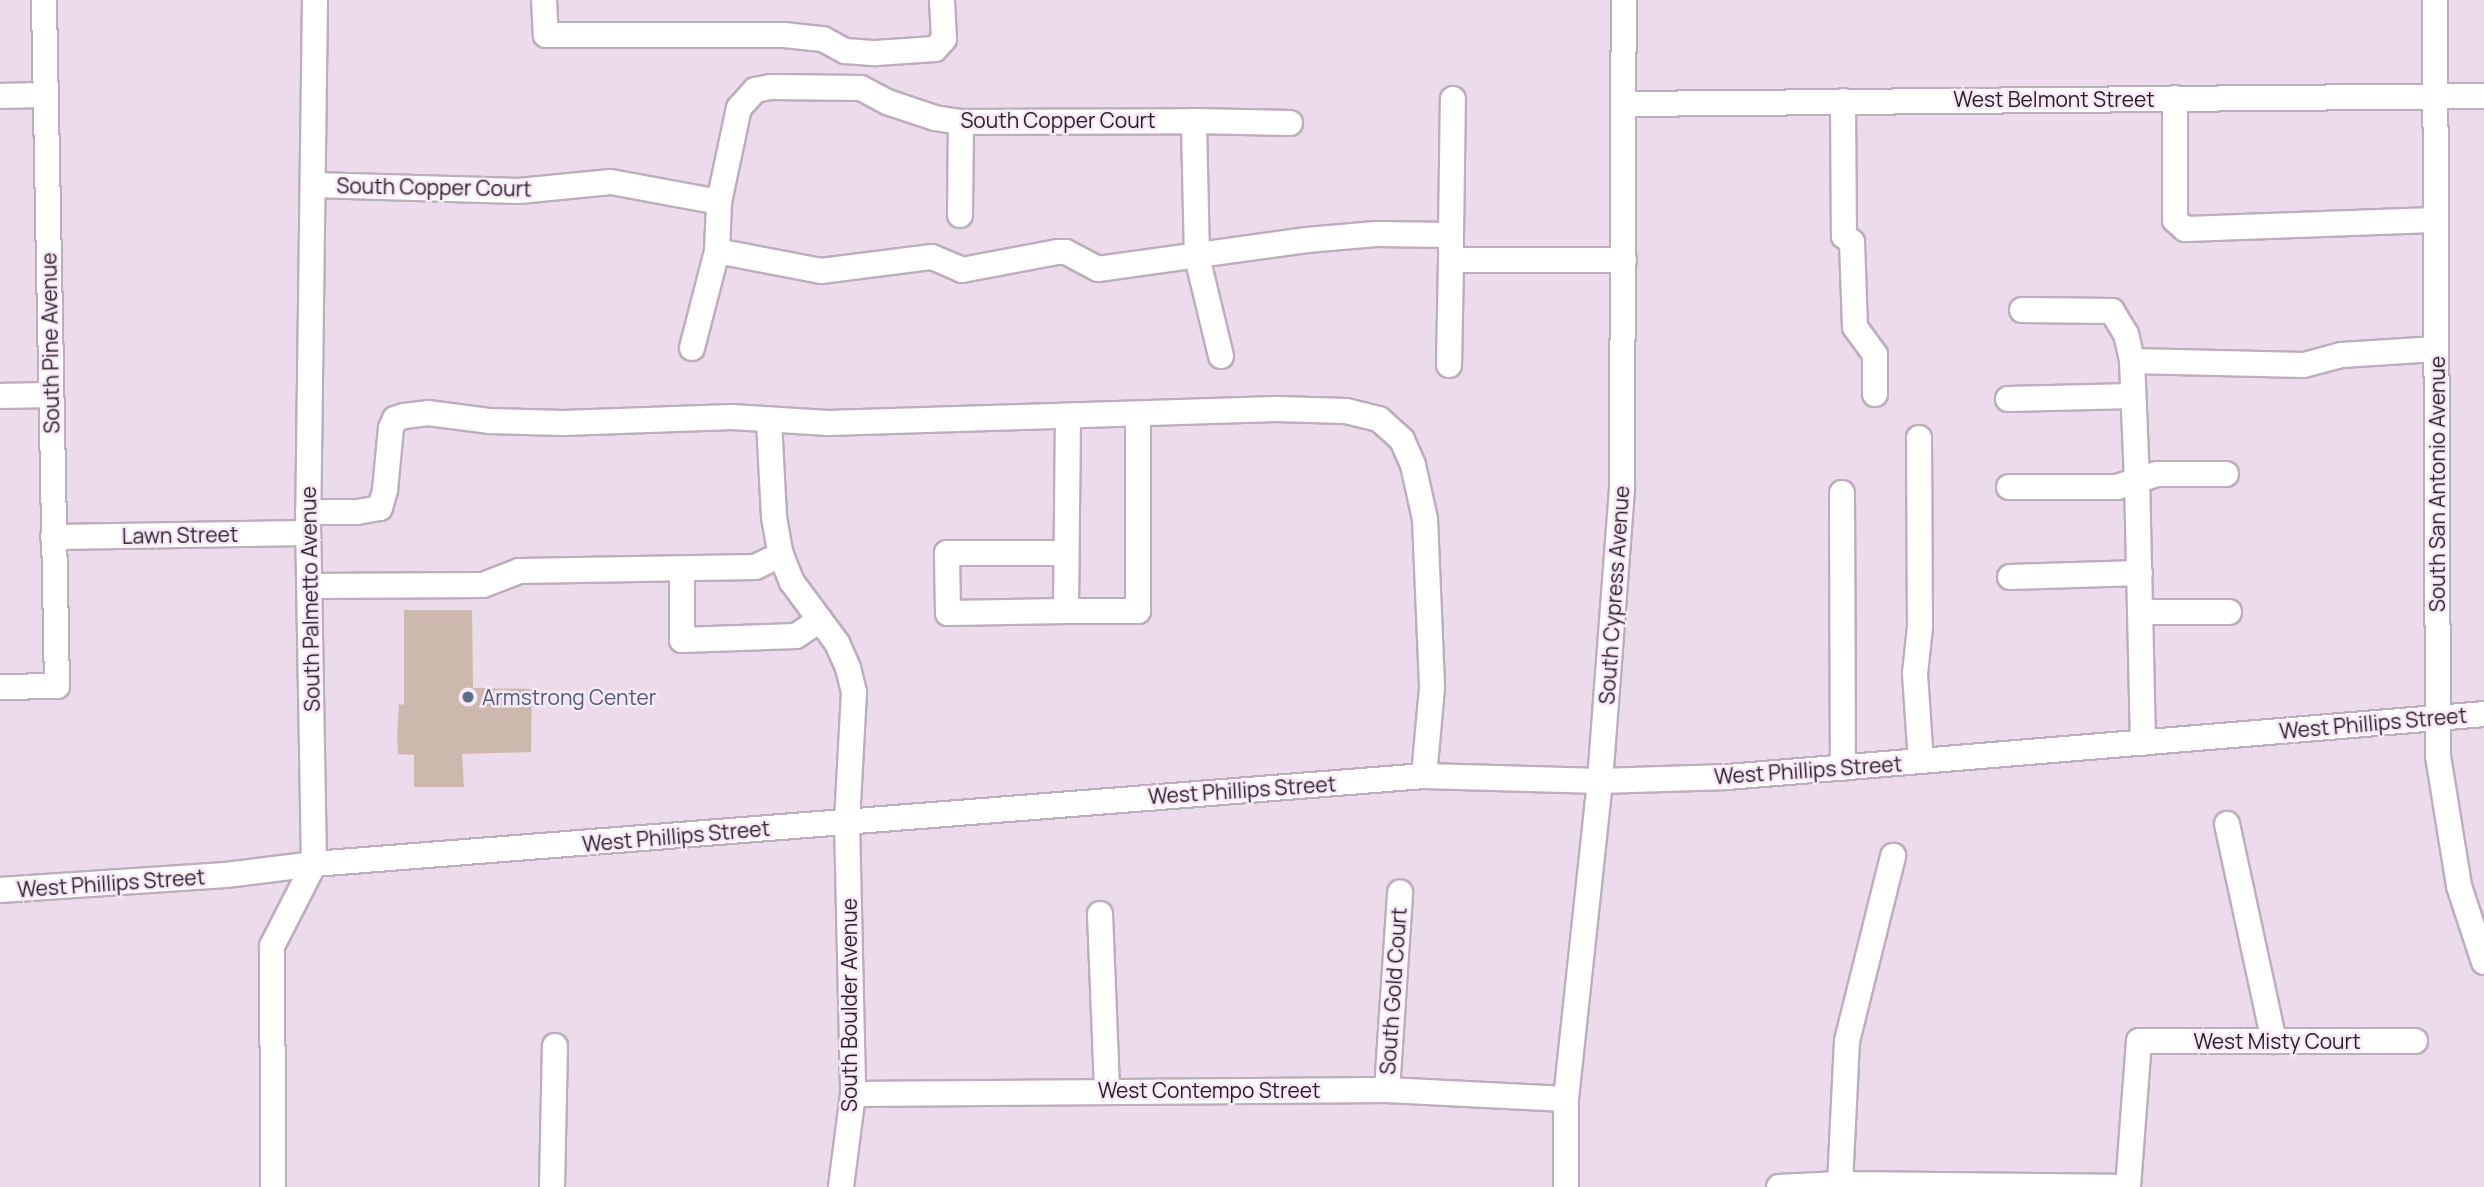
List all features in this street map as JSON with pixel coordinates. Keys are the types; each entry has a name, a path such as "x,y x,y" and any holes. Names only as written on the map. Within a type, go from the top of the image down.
{"street":[{"name":"South Pine Avenue","path":"0,687 57,686 44,0"},
{"name":"South Palmetto Avenue","path":"273,1187 272,946 314,864 308,522 315,0"},
{"path":"544,0 546,36 783,35 823,39 845,51 876,53 935,50 944,39 942,0"},
{"name":"South Cypress Avenue","path":"1566,1187 1566,1099 1600,780 1622,488 1624,0"},
{"name":"South San Antonio Avenue","path":"2435,0 2438,757 2459,886 2484,962"},
{"name":"South Copper Court","path":"692,348 717,251 719,202 739,108 745,97 755,90 771,87 851,86 923,114 961,122 1290,123"},
{"path":"0,96 44,95"},
{"name":"West Belmont Street","path":"1625,104 2484,96"},
{"path":"2175,98 2175,220 2185,229 2435,220"},
{"path":"1449,365 1453,99"},
{"path":"1843,101 1844,236 1852,242 1855,327 1875,355 1875,394"},
{"path":"1194,121 1197,257 1221,356"},
{"path":"960,215 961,122"},
{"name":"South Copper Court","path":"314,185 519,191 611,181 719,202"},
{"path":"717,251 821,271 932,257 962,270 1066,251 1098,269 1307,240 1376,234 1451,235"},
{"path":"1451,260 1624,260"},
{"path":"2022,310 2112,312 2126,334 2132,361 2137,478 2143,743"},
{"path":"2132,361 2304,365 2342,355 2436,349"},
{"path":"0,396 51,396"},
{"path":"2008,399 2133,396"},
{"path":"769,421 1068,417 1276,409 1346,411 1379,419 1402,440 1413,465 1425,519 1432,688 1424,776"},
{"name":"Lawn Street","path":"53,537 308,522 380,508 385,490 391,428 396,419 404,416 428,413 490,421 539,422 732,417 769,421"},
{"path":"1066,553 947,553 948,612 1138,611 1138,415"},
{"path":"1066,611 1068,417"},
{"name":"South Boulder Avenue","path":"769,421 774,517 781,555 793,582 837,643 848,668 854,692 847,822 853,1094 841,1187"},
{"path":"1919,439 1920,627 1915,674 1921,761"},
{"path":"2009,487 2117,487 2137,478 2157,474 2225,474"},
{"path":"1842,493 1843,768"},
{"path":"309,586 483,585 519,571 755,567 781,555"},
{"path":"682,570 682,640 796,636 820,620"},
{"path":"2010,577 2140,573"},
{"path":"2140,612 2230,612"},
{"name":"West Phillips Street","path":"0,890 226,875 314,864 1424,776 1600,780 1728,777 2484,714"},
{"path":"2227,824 2274,1041"},
{"path":"1840,1184 1847,1041 1893,856"},
{"name":"South Gold Court","path":"1387,1090 1399,892"},
{"path":"1100,914 1107,1090"},
{"name":"West Misty Court","path":"2129,1187 2139,1041 2415,1041"},
{"path":"552,1187 555,1046"},
{"name":"West Contempo Street","path":"853,1094 1387,1090 1566,1099"},
{"path":"1779,1187 1840,1184 2113,1187"}],"building":[{"name":"Armstrong Center","path":"404,610 472,610 473,688 532,689 531,752 462,754 464,787 414,787 414,755 398,754 397,738 399,704 404,705"}],"place":[{"name":"Armstrong Center","path":"468,697"}]}
